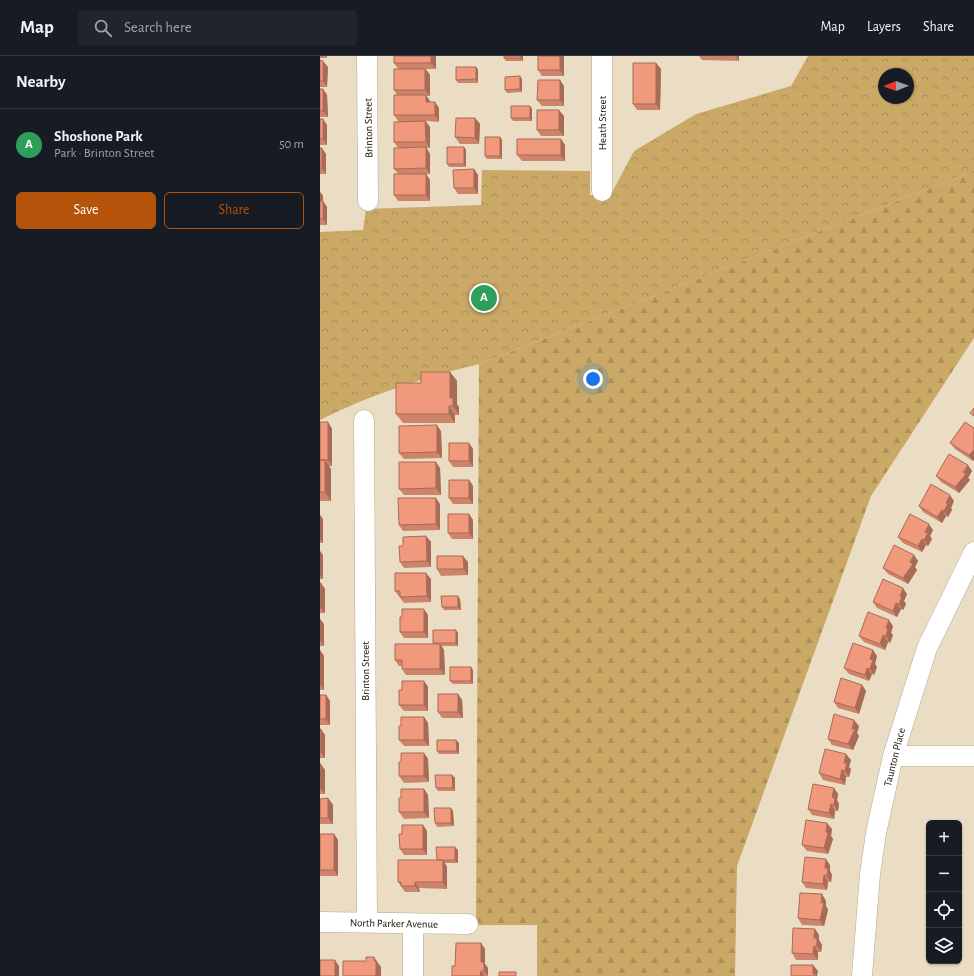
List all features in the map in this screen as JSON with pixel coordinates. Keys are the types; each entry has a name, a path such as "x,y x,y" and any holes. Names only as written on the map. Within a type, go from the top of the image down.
{"street":[{"name":"Brinton Street","path":"367,56 368,200"},
{"name":"Heath Street","path":"602,56 602,191"},
{"name":"Brinton Street","path":"364,420 367,923"},
{"name":"Taunton Place","path":"862,976 870,874 876,833 893,756 927,648 974,552"},
{"path":"893,756 974,756"},
{"name":"North Parker Avenue","path":"320,922 468,924"},
{"path":"413,923 413,976"}],"green space":[{"path":"808,56 974,56 974,171 479,364 438,375 378,395 320,420 320,232 363,230 366,209 481,205 482,170 590,171 590,195 610,196 634,151 696,114 791,86"},
{"path":"974,171 974,338 871,496 737,866 735,976 537,976 537,925 476,925 479,364"}],"building":[{"path":"394,56 431,56 431,63 394,63"},
{"path":"504,56 521,56 521,58 504,58"},
{"path":"538,56 560,56 560,70 538,70"},
{"path":"320,60 323,61 323,81 320,81"},
{"path":"633,63 656,63 656,104 633,104"},
{"path":"456,67 476,67 476,79 456,80"},
{"path":"394,69 425,69 425,90 394,90"},
{"path":"520,76 520,89 505,90 505,77"},
{"path":"538,80 560,80 560,100 537,100"},
{"path":"320,89 323,89 323,111 320,111"},
{"path":"394,95 426,95 426,102 435,102 435,115 394,115"},
{"path":"511,106 530,106 530,118 511,118"},
{"path":"537,110 559,110 559,130 537,130"},
{"path":"456,118 475,118 475,138 455,137"},
{"path":"320,119 323,119 323,139 320,139"},
{"path":"425,121 426,142 394,142 394,122"},
{"path":"485,137 500,137 500,156 485,156"},
{"path":"517,139 561,139 561,155 517,155"},
{"path":"426,147 426,168 394,169 394,148"},
{"path":"447,147 464,147 464,164 447,164"},
{"path":"320,148 322,148 322,168 320,168"},
{"path":"474,169 474,188 454,188 453,170"},
{"path":"394,174 426,174 426,195 394,195"},
{"path":"320,201 323,201 323,219 320,219"},
{"path":"421,372 450,372 450,398 453,398 453,406 449,406 449,414 396,414 396,383 421,383"},
{"path":"974,408 974,416 970,413"},
{"path":"320,422 328,422 328,460 320,460"},
{"path":"965,422 974,428 974,450 969,455 950,443"},
{"path":"437,425 437,452 399,453 399,426"},
{"path":"449,443 469,443 469,461 449,461"},
{"path":"949,454 968,465 963,472 966,474 955,487 936,476"},
{"path":"320,460 325,460 325,492 320,492"},
{"path":"399,462 436,462 436,488 399,489"},
{"path":"449,480 469,480 469,498 449,498"},
{"path":"931,484 950,495 946,503 948,504 944,511 942,510 937,517 919,506"},
{"path":"398,498 436,498 436,524 399,525"},
{"path":"448,514 469,514 469,533 448,533"},
{"path":"910,514 929,524 925,532 928,533 918,546 898,537"},
{"path":"426,536 427,561 400,562 399,546 403,546 403,537"},
{"path":"894,545 914,555 910,562 913,564 903,578 883,568"},
{"path":"437,556 463,556 464,569 437,569"},
{"path":"395,573 426,573 427,596 400,597 400,591 395,591"},
{"path":"883,579 903,588 900,596 902,597 899,604 896,603 893,611 873,602"},
{"path":"320,583 321,583 320,607"},
{"path":"441,596 458,596 458,607 442,607"},
{"path":"402,609 424,609 424,632 400,632 400,617 402,617"},
{"path":"868,612 889,620 886,628 888,629 886,636 883,635 880,644 859,636"},
{"path":"433,630 456,630 456,643 433,643"},
{"path":"853,643 873,650 870,659 873,660 870,669 867,668 865,675 844,668"},
{"path":"395,644 440,644 440,669 402,669 402,660 395,660"},
{"path":"450,667 471,667 471,681 450,681"},
{"path":"841,678 862,685 855,708 834,702"},
{"path":"402,681 424,681 424,705 399,705 399,690 402,690"},
{"path":"438,694 458,694 458,712 438,712"},
{"path":"320,695 326,695 326,719 320,719"},
{"path":"834,714 854,720 852,729 855,729 848,744 828,739"},
{"path":"401,717 424,717 424,740 399,740 399,726 401,726"},
{"path":"321,729 321,752 320,752"},
{"path":"437,740 456,740 457,751 437,751"},
{"path":"825,749 846,754 844,763 847,763 845,771 842,770 840,779 819,773"},
{"path":"401,753 424,753 424,776 399,776 399,762 401,762"},
{"path":"320,764 321,764 320,788"},
{"path":"435,775 452,775 453,788 436,788"},
{"path":"813,784 834,788 832,797 835,798 834,805 831,804 829,813 808,809"},
{"path":"401,789 424,789 424,812 399,812 399,798 401,798"},
{"path":"328,798 328,818 320,818 320,799"},
{"path":"434,808 451,808 451,823 435,823"},
{"path":"806,820 827,823 826,832 828,833 824,848 802,845"},
{"path":"402,825 423,825 423,849 400,849 399,834 402,834"},
{"path":"320,834 334,834 334,870 320,870"},
{"path":"436,847 455,847 455,860 437,860"},
{"path":"805,857 826,859 825,868 828,868 827,876 824,875 823,884 802,882"},
{"path":"398,860 443,860 443,882 415,882 415,886 401,886 401,882 398,882"},
{"path":"800,893 822,894 821,903 824,903 820,920 798,918"},
{"path":"793,928 815,929 814,938 817,938 817,946 814,946 813,954 792,953"},
{"path":"456,943 481,943 481,962 484,962 484,971 481,971 480,976 452,976 452,966 455,966"},
{"path":"366,957 374,957 374,961 376,961 376,976 343,976 343,961 366,961"},
{"path":"320,960 335,960 335,976 320,976"},
{"path":"791,965 813,965 813,974 816,974 816,976 791,976"},
{"path":"499,972 516,972 516,976 499,976"}],"place":[{"name":"Shoshone Park","path":"484,298"}]}
